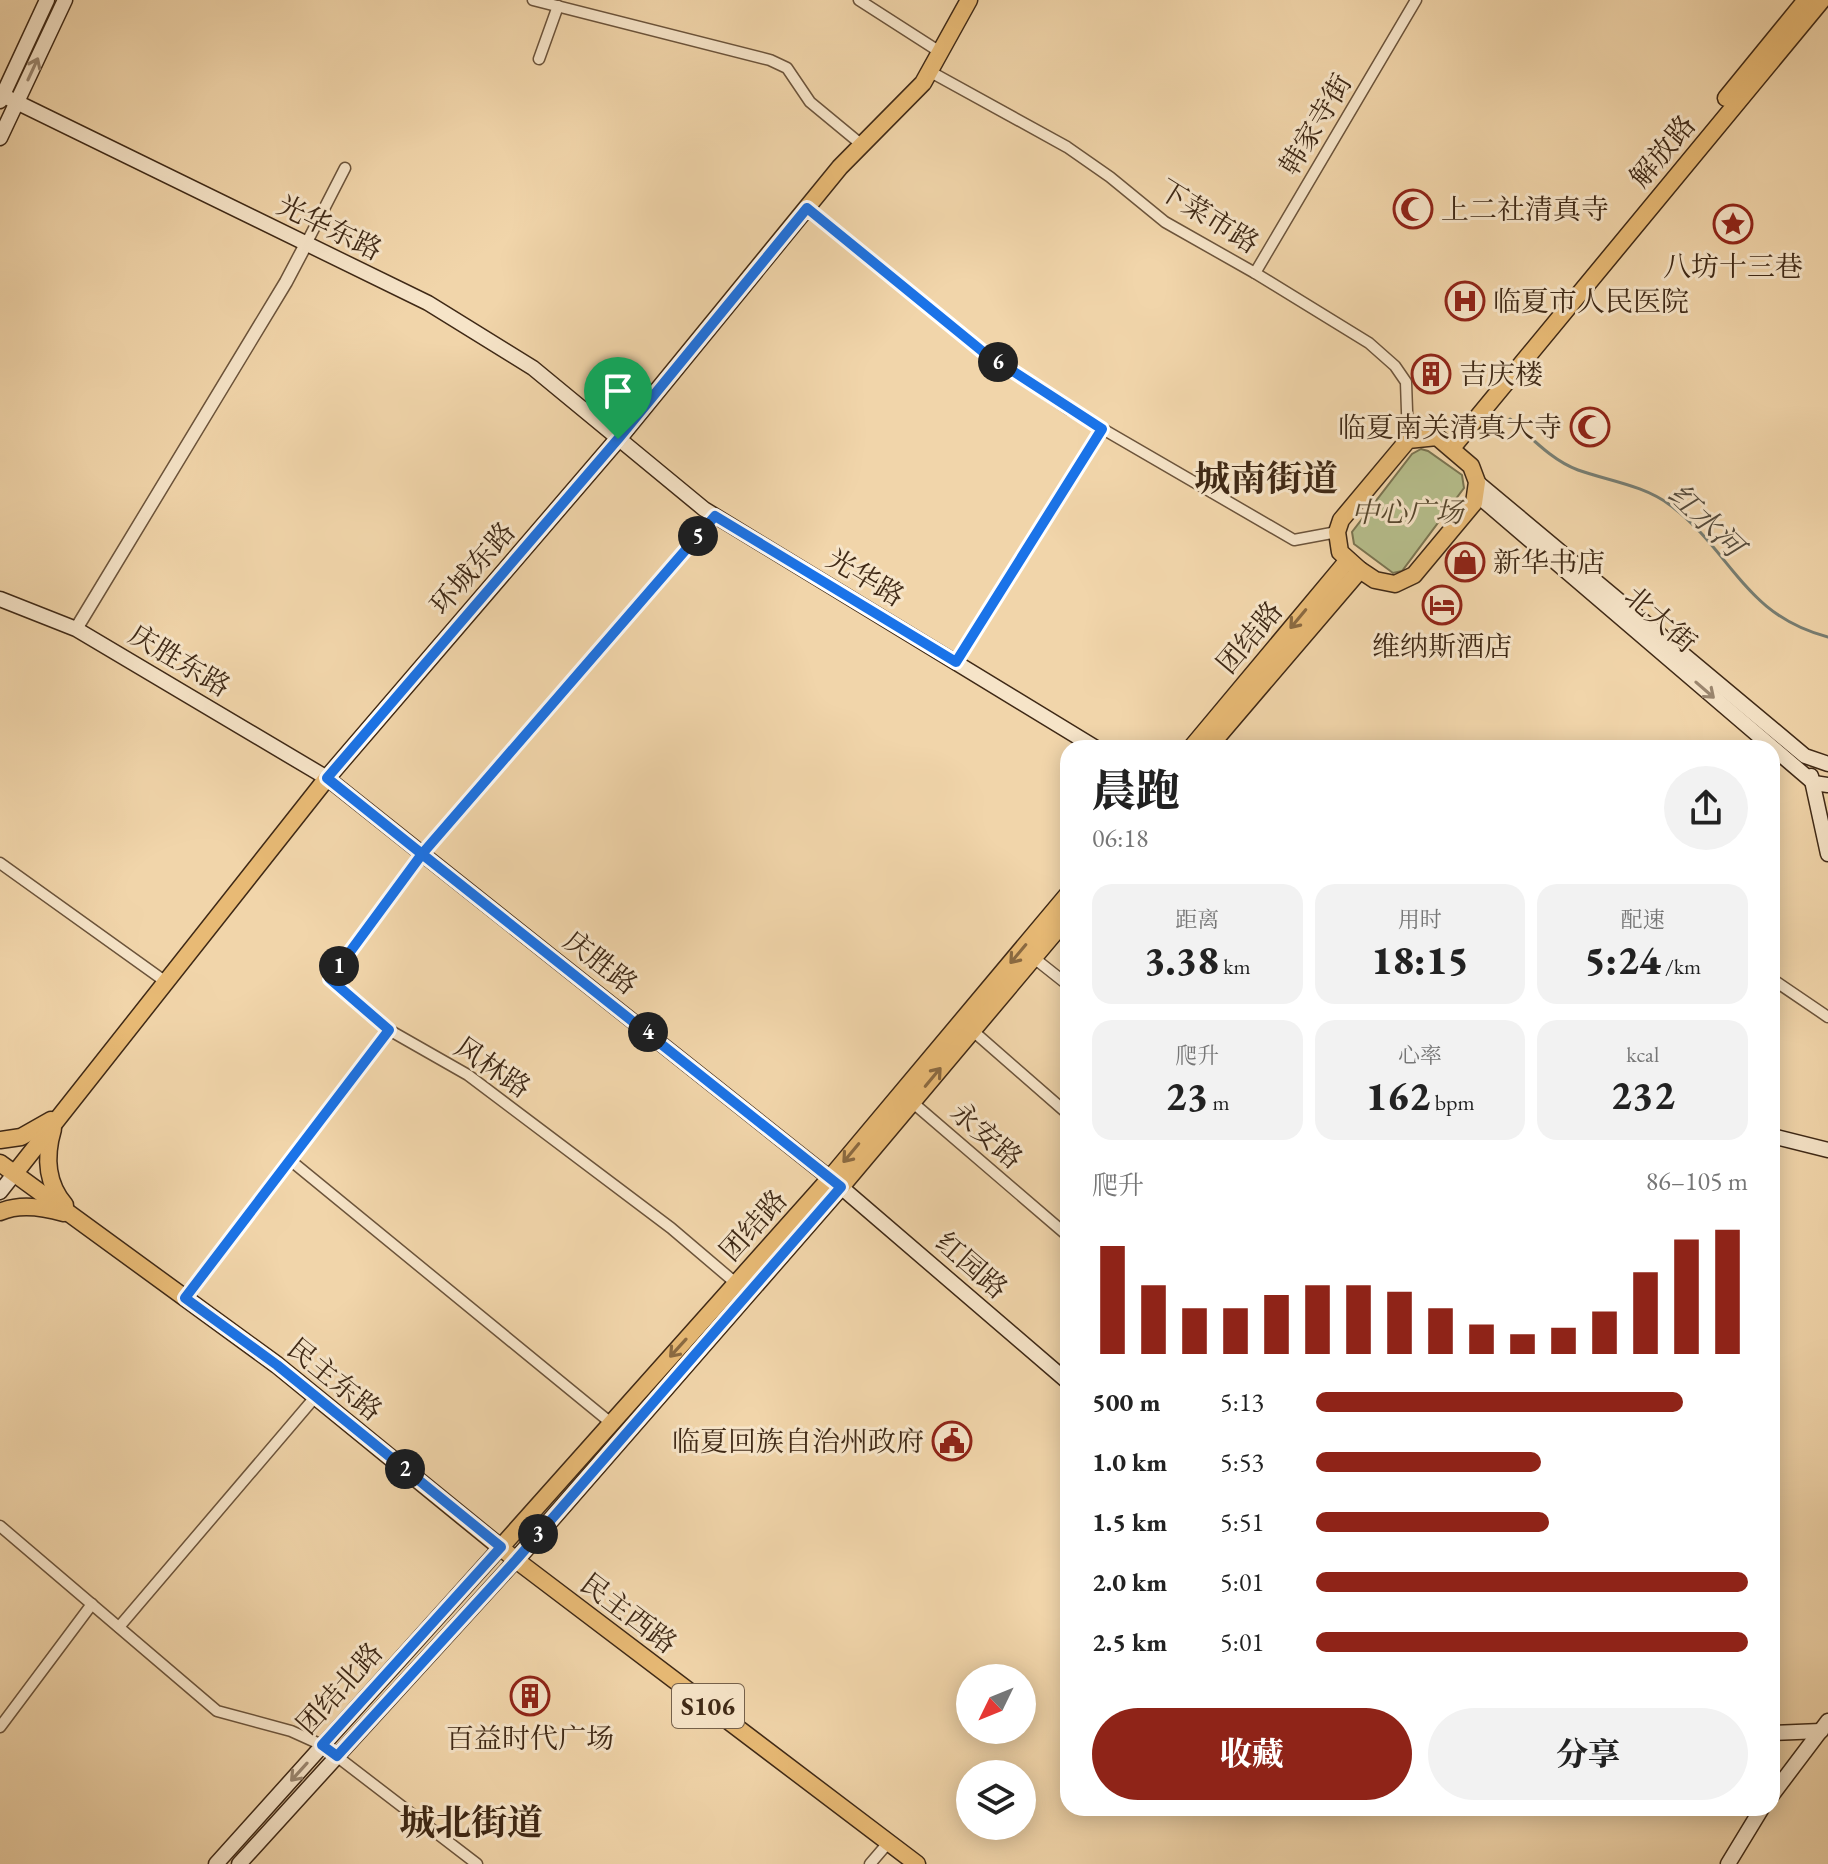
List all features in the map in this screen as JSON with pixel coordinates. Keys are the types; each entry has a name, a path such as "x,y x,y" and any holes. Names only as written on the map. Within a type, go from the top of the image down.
{"main road":[{"path":"1,96 47,0"},
{"path":"0,138 65,0"},
{"name":"环城东路","path":"15,1173 327,778 618,439 807,208 862,145 923,83 969,0"},
{"name":"解放路","path":"1448,445 1806,0"},
{"name":"解放路","path":"1448,445 1822,0"},
{"name":"光华东路","path":"1,96 428,303 533,368 618,439"},
{"path":"1437,437 1448,445 1471,466 1476,488 1474,503 1414,575 1395,584 1375,580 1340,552 1337,532 1341,520 1408,440 1437,437"},
{"name":"光华路","path":"618,439 715,516 1083,740"},
{"name":"北大街","path":"1476,488 1805,756"},
{"name":"北大街","path":"1476,488 1770,740"},
{"name":"团结路","path":"1198,740 1354,565"},
{"name":"团结路","path":"1214,740 1354,565"},
{"name":"庆胜东路","path":"0,599 76,629 327,778"},
{"name":"北大街","path":"1780,749 1821,784"},
{"path":"1805,756 1828,764"},
{"path":"1805,756 1821,784 1828,854"},
{"name":"庆胜路","path":"327,778 836,1182"},
{"name":"团结路","path":"836,1182 1060,904"},
{"name":"团结路","path":"516,1560 742,1288 912,1102 1060,927"},
{"path":"0,1140 21,1137 48,1123 70,1103"},
{"path":"70,1103 55,1123 48,1147 48,1172 57,1196 73,1215"},
{"path":"1780,1138 1828,1150"},
{"name":"S106","path":"0,1163 15,1173"},
{"path":"0,1192 15,1173"},
{"name":"民主东路","path":"15,1173 316,1396 501,1547"},
{"name":"红园路","path":"836,1182 1060,1375"},
{"path":"0,1212 41,1206 73,1215"},
{"name":"团结路","path":"501,1547 611,1423 742,1288"},
{"name":"民主西路","path":"501,1547 917,1864"},
{"name":"团结北路","path":"216,1864 501,1547"},
{"name":"团结北路","path":"239,1864 516,1560"},
{"path":"1780,1732 1826,1728"},
{"path":"1780,1785 1826,1728"},
{"path":"1728,1864 1757,1816"}],"street":[{"path":"533,0 770,60 787,68 810,102 862,145"},
{"path":"859,0 940,52"},
{"name":"韩家寺街","path":"1255,273 1416,0"},
{"path":"539,59 558,6"},
{"name":"下菜市路","path":"929,71 1067,147 1165,222 1369,343 1395,366 1406,382 1408,440"},
{"path":"76,629 286,282 345,168"},
{"path":"807,208 982,351 1102,429 1294,540 1337,532"},
{"path":"956,662 1102,429"},
{"path":"422,854 715,516"},
{"name":"风林路","path":"422,854 330,979 389,1030 468,1075 671,1228 742,1288"},
{"path":"0,863 166,982"},
{"path":"1034,958 1060,979"},
{"path":"1780,984 1828,1017"},
{"path":"185,1298 389,1030"},
{"path":"973,1031 1060,1107"},
{"name":"永安路","path":"912,1102 1060,1229"},
{"path":"290,1160 611,1423"},
{"path":"119,1627 316,1396"},
{"path":"0,1526 217,1711 291,1731 322,1745 477,1864"},
{"path":"0,1727 92,1604"},
{"path":"870,1864 888,1843"}],"green space":[{"name":"中心广场","path":"1421,449 1462,475 1464,488 1402,571 1393,573 1354,544 1352,532 1412,454"}],"waterway":[{"name":"红水河","path":"1510,419 1568,466 1660,498 1691,523 1740,580 1776,614 1799,627 1828,637"}],"place":[{"name":"上二社清真寺","path":"1413,209"},
{"name":"八坊十三巷","path":"1733,224"},
{"name":"临夏市人民医院","path":"1465,301"},
{"name":"吉庆楼","path":"1431,374"},
{"name":"临夏南关清真大寺","path":"1590,427"},
{"name":"新华书店","path":"1465,562"},
{"name":"维纳斯酒店","path":"1442,605"},
{"name":"临夏回族自治州政府","path":"952,1441"},
{"name":"百益时代广场","path":"530,1696"}],"district":[{"name":"城南街道","path":"1266,478"},
{"name":"城北街道","path":"471,1822"}],"route":[{"path":"618,439 327,778 422,854 330,979 389,1030 185,1298 277,1365 501,1547 322,1745 337,1756 516,1560 841,1187 422,854 715,516 956,662 1102,429 982,351 807,208 618,439"}]}
